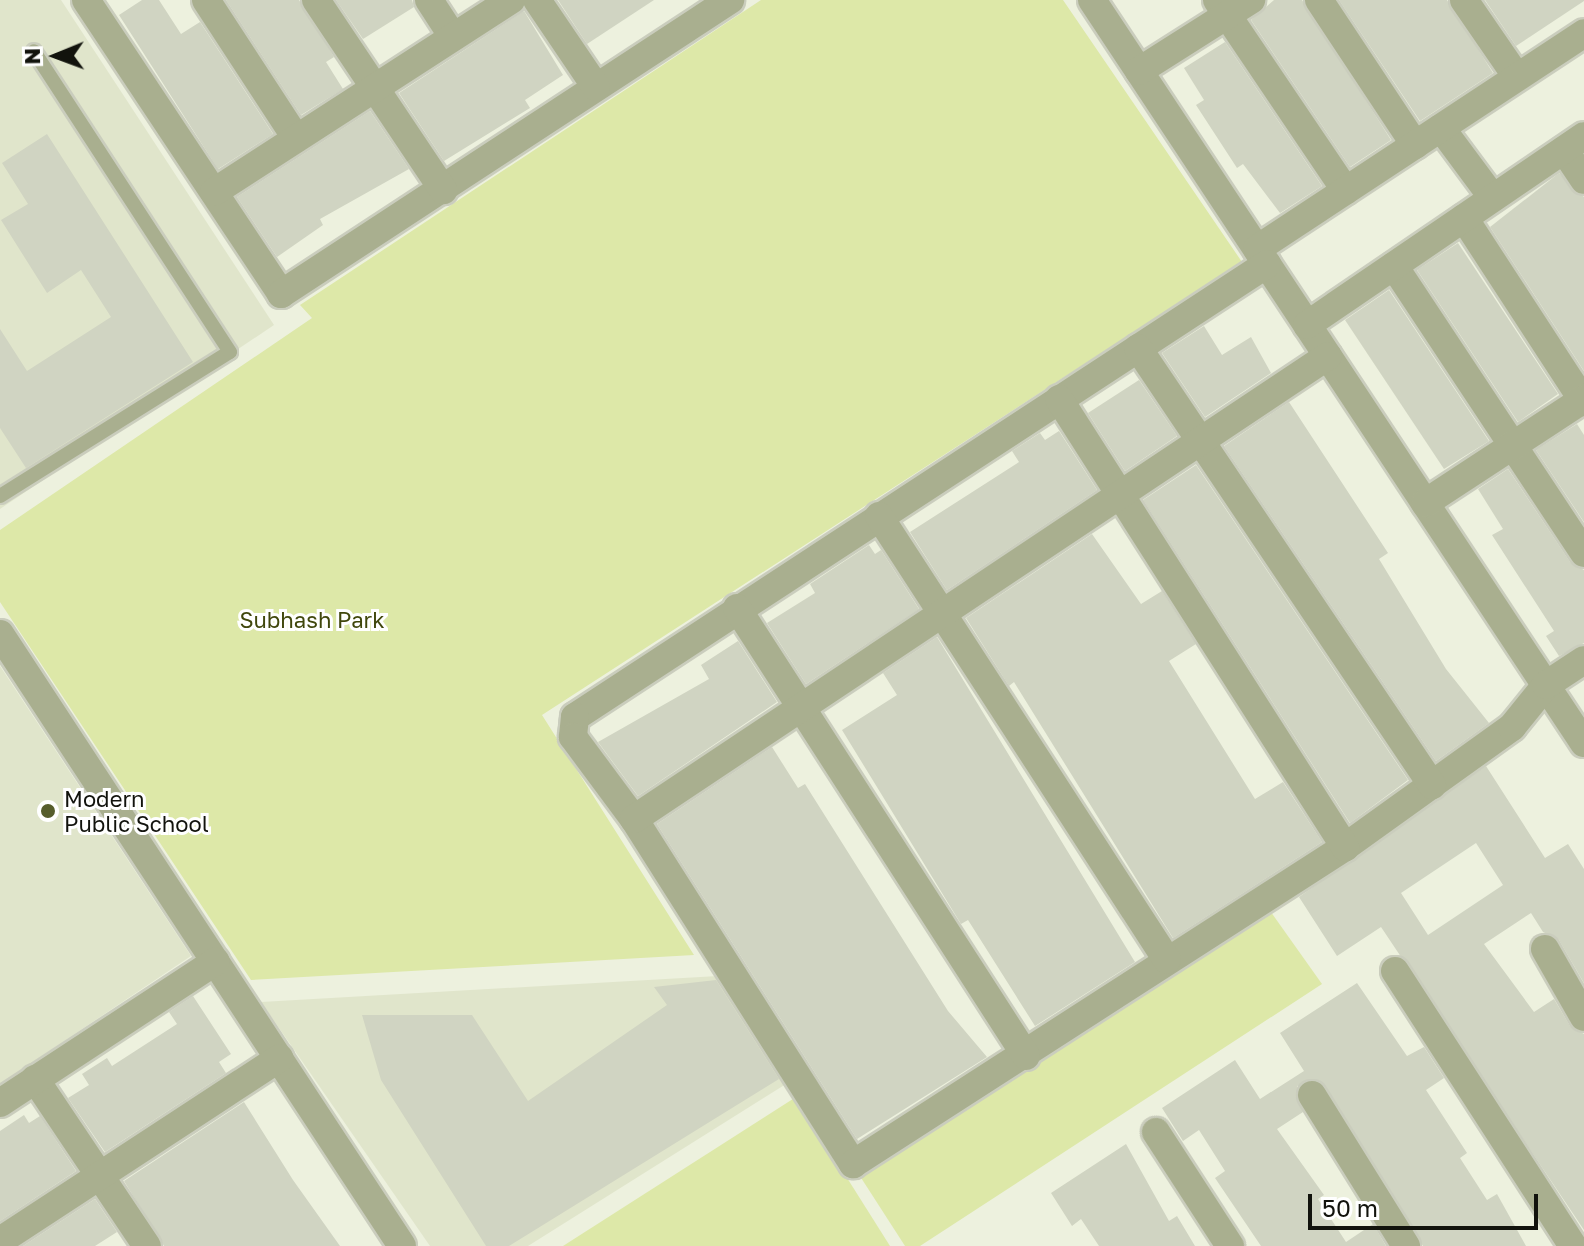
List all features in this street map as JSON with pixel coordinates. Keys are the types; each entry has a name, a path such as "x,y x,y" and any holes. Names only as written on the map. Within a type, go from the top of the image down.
{"street":[{"path":"86,0 281,294 730,0"},
{"path":"206,0 296,138"},
{"path":"316,0 443,190"},
{"path":"429,0 453,37"},
{"path":"214,192 511,0"},
{"path":"537,0 596,87"},
{"path":"1092,0 1584,743"},
{"path":"1319,0 1415,145"},
{"path":"1464,0 1517,77"},
{"path":"1139,71 1232,5 1346,191"},
{"path":"1584,33 1346,191 1138,348 575,717 573,737 634,819 853,1164 1026,1056 1167,960 1345,847 1512,727 1546,685 1584,660"},
{"path":"1441,128 1493,198"},
{"path":"1307,325 1574,143 1584,180"},
{"path":"1425,503 1584,401 1464,218"},
{"path":"1394,266 1584,553"},
{"path":"1138,348 1432,785"},
{"path":"634,819 1328,356"},
{"path":"1059,399 1345,847"},
{"path":"879,516 1167,960"},
{"path":"737,608 1026,1056"},
{"path":"0,634 402,1246"},
{"path":"1545,949 1584,1017"},
{"path":"0,1103 216,961"},
{"path":"1395,971 1573,1246"},
{"path":"0,1241 280,1058"},
{"path":"35,1079 147,1246"},
{"path":"1312,1095 1406,1246"},
{"path":"1156,1132 1230,1246"}],"lane":[{"path":"0,496 230,352 34,51"}],"shaded area":[{"path":"0,0 61,0 274,325 0,509"},
{"name":"Modern Public School","path":"0,666 191,956 0,1084"},
{"path":"718,976 786,1084 528,1246 430,1246 261,1002"}],"green space":[{"name":"Subhash Park","path":"761,0 1063,0 1242,262 542,715 694,955 251,980 0,602 0,530 312,318 300,305"},
{"path":"1256,891 1322,984 920,1246 905,1246 856,1170"},
{"path":"796,1097 890,1246 563,1246"}],"building":[{"path":"142,0 159,0 181,34 200,22 273,134 218,169 119,15"},
{"path":"226,0 299,0 334,57 326,62 343,89 301,115"},
{"path":"336,0 412,0 414,7 363,39"},
{"path":"558,0 654,0 587,44"},
{"path":"1274,0 1302,0 1391,140 1350,167 1251,20"},
{"path":"1339,0 1447,0 1493,73 1420,121"},
{"path":"1485,0 1584,0 1584,1 1516,46"},
{"path":"524,11 563,75 525,100 530,108 444,161 399,93"},
{"path":"1225,42 1322,186 1280,213 1243,164 1237,168 1196,105 1204,100 1184,68"},
{"path":"370,111 409,169 320,219 323,225 277,257 237,197"},
{"path":"47,134 193,362 26,468 0,428 0,329 27,371 111,317 81,270 47,293 1,220 28,204 2,163"},
{"path":"1559,173 1584,197 1584,371 1490,227"},
{"path":"1458,243 1558,394 1518,422 1417,270"},
{"path":"1389,290 1489,441 1444,469 1345,320"},
{"path":"1204,326 1222,355 1251,337 1271,373 1205,417 1162,353"},
{"path":"1139,380 1177,436 1125,471 1088,413"},
{"path":"1289,402 1388,553 1379,559 1446,669 1489,723 1436,761 1224,446"},
{"path":"1577,424 1584,435 1584,522 1536,450"},
{"path":"1059,431 1097,490 947,590 910,532 1019,462 1012,451 1040,433 1045,440"},
{"path":"1196,465 1408,780 1350,823 1143,500"},
{"path":"1508,469 1570,562 1584,570 1584,643 1559,656 1546,636 1554,631 1492,535 1503,529 1478,489"},
{"path":"1092,534 1141,604 1162,591 1196,644 1169,661 1255,799 1283,782 1322,842 1173,938 1014,682 1009,686 966,618"},
{"path":"869,545 875,554 881,550 919,609 806,684 767,623 815,593 810,584"},
{"path":"937,637 1135,962 1035,1026 968,920 961,924 842,730 897,695 883,673"},
{"path":"738,641 777,702 638,796 598,742 709,679 701,665"},
{"path":"772,747 798,788 805,784 948,1011 987,1057 857,1139 657,824"},
{"path":"1486,766 1545,858 1568,844 1584,869 1584,983 1559,940 1543,932 1531,913 1484,944 1534,1012 1554,999 1570,1026 1584,1034 1584,1230 1381,927 1337,956 1299,897","holes":["1476,843 1503,885 1428,935 1401,893"]},
{"path":"716,980 779,1079 509,1246 486,1246 381,1080 362,1015 472,1015 528,1101 667,1005 654,987"},
{"path":"1357,983 1407,1056 1424,1047 1444,1078 1426,1090 1467,1153 1460,1158 1487,1200 1497,1194 1526,1246 1423,1246 1319,1080 1297,1086 1303,1112 1277,1129 1324,1195 1318,1199 1346,1242 1373,1224 1386,1246 1261,1246 1215,1178 1225,1171 1199,1130 1183,1141 1162,1108 1235,1060 1260,1099 1304,1071 1280,1033"},
{"path":"193,996 231,1054 219,1062 226,1073 105,1152 68,1098 89,1085 82,1074 107,1058 112,1066 177,1024 169,1012"},
{"path":"244,1102 293,1180 340,1246 164,1246 124,1181"},
{"path":"24,1115 29,1123 40,1116 76,1171 0,1221 0,1131"},
{"path":"1126,1144 1169,1221 1177,1216 1195,1246 1099,1246 1081,1219 1072,1226 1051,1193"},
{"path":"95,1199 117,1232 95,1246 23,1246"}],"place":[{"name":"Modern Public School","path":"48,811"}]}
